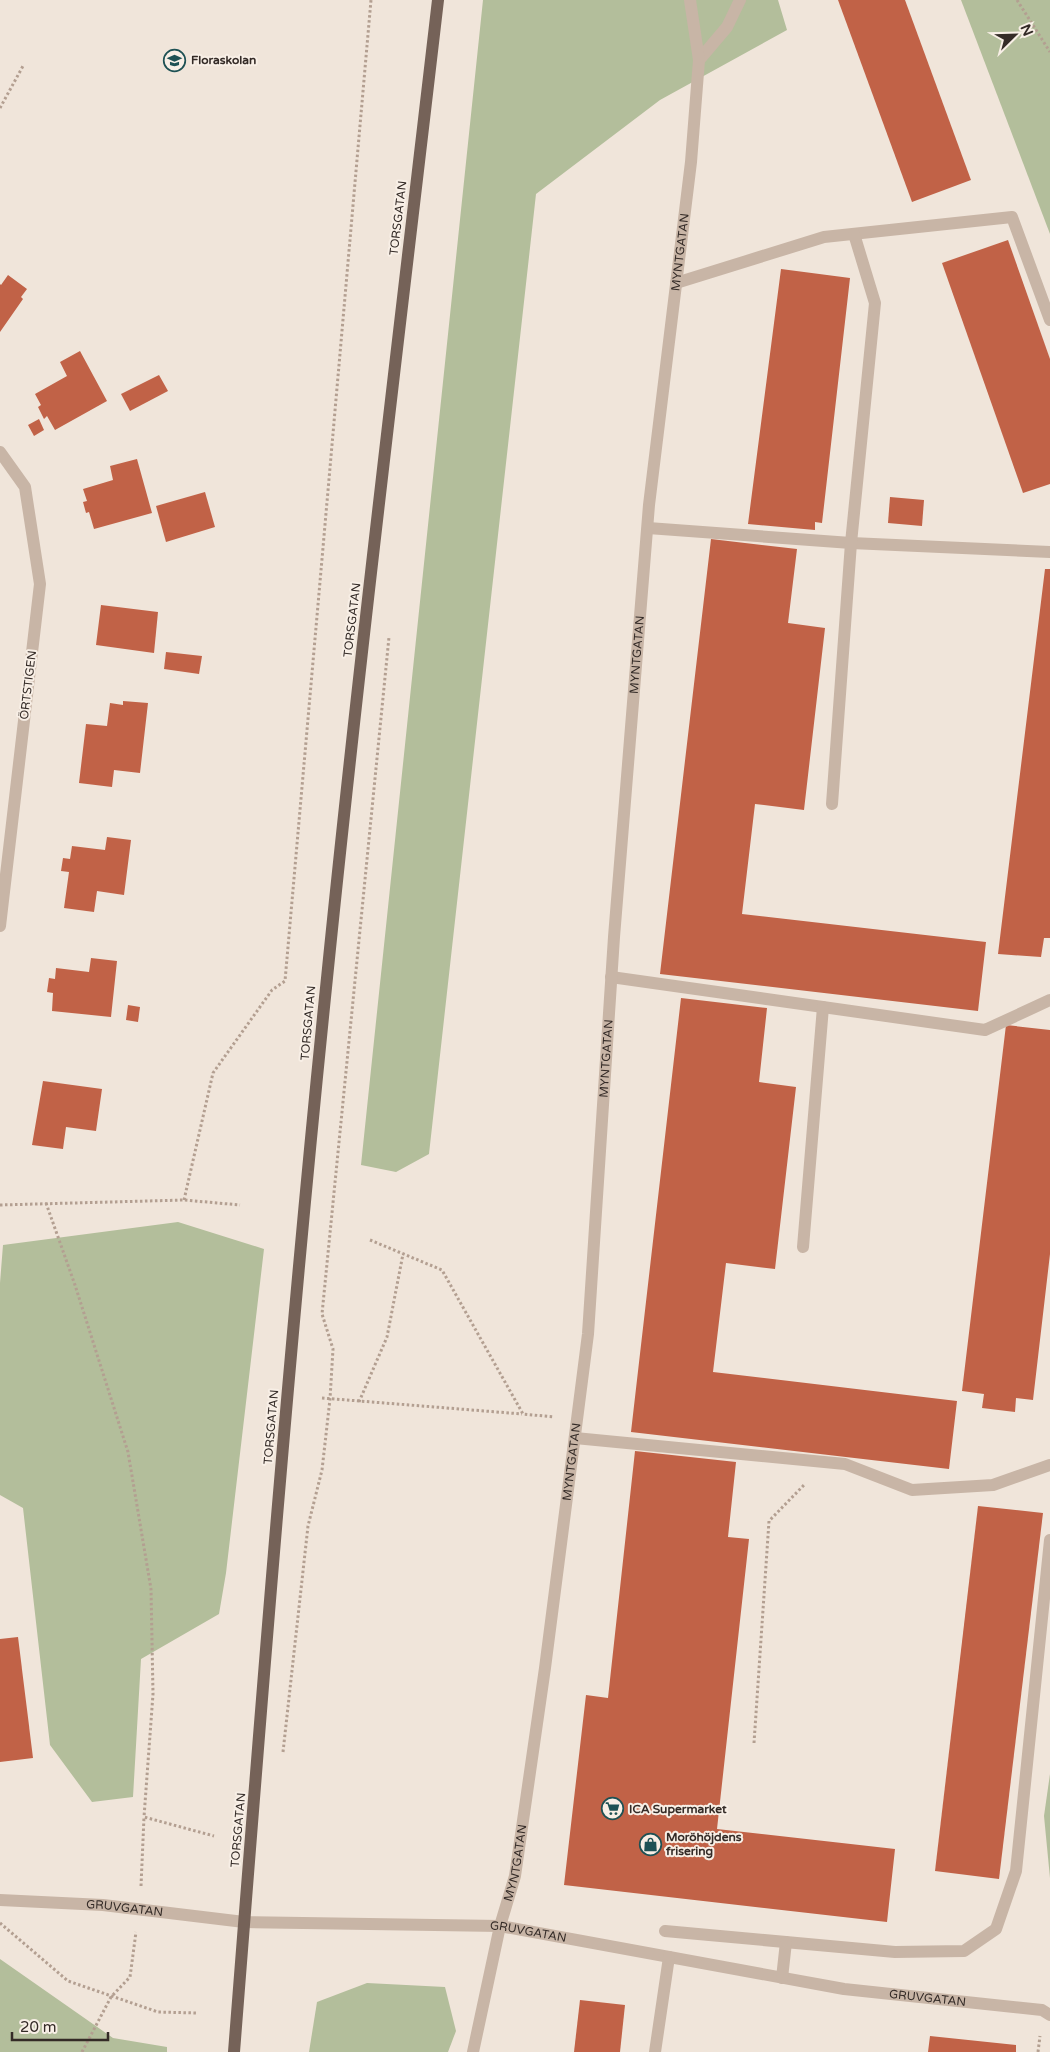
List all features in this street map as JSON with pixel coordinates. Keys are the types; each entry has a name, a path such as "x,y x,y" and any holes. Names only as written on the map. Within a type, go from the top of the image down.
{"main road":[{"name":"TORSGATAN","path":"234,2052 287,1392 326,980 351,745 438,0"}],"street":[{"name":"MYNTGATAN","path":"473,2052 500,1926 515,1876 543,1685 588,1334 611,978 648,528 691,162 699,60 690,0"},
{"path":"699,60 727,27 740,0"},
{"path":"676,283 824,237 1012,217 1050,320"},
{"path":"832,804 851,543 876,303 854,234"},
{"name":"ÖRTSTIGEN","path":"0,452 26,487 40,584 0,926"},
{"path":"648,528 851,543 1050,552"},
{"path":"611,978 985,1030 1050,1000"},
{"path":"803,1247 823,1007"},
{"path":"575,1438 845,1464 912,1490 993,1484 1050,1465"},
{"path":"665,1931 895,1952 964,1951 996,1930 1016,1871 1050,1540"},
{"name":"GRUVGATAN","path":"0,1900 103,1905 244,1922 500,1926 844,1989 1042,2010 1050,2015"},
{"path":"782,1978 786,1942"},
{"path":"655,2052 669,1957"}],"path":[{"path":"184,1200 213,1073 272,990 285,981 371,0"},
{"path":"1018,0 1050,52"},
{"path":"0,108 23,66"},
{"path":"283,1754 308,1526 322,1470 330,1399 333,1349 322,1314 390,630"},
{"path":"0,1205 184,1200 240,1205"},
{"path":"46,1204 75,1285 128,1452 151,1589 154,1694 144,1817"},
{"path":"370,1240 442,1270 523,1414"},
{"path":"359,1402 387,1337 404,1254"},
{"path":"322,1398 577,1420"},
{"path":"754,1743 769,1521 826,1462"},
{"path":"0,1923 68,1981 158,2012 198,2013"}],"green space":[{"path":"483,0 778,0 787,30 660,100 536,194 429,1154 396,1172 361,1165"},
{"path":"961,0 1050,0 1050,234"},
{"path":"178,1222 264,1249 226,1573 219,1614 141,1659 133,1797 92,1802 50,1745 23,1508 0,1495 0,1283 3,1245"},
{"path":"1050,1774 1050,1878 1044,1816"},
{"path":"0,1959 113,2038 167,2047 167,2052 0,2052"},
{"path":"367,1983 445,1987 456,2031 448,2052 309,2052 317,2002"}],"building":[{"path":"838,0 905,0 971,180 912,202"},
{"path":"1008,240 1050,359 1050,484 1023,493 942,263"},
{"path":"781,269 850,278 822,523 815,522 815,530 748,524"},
{"path":"8,275 27,289 21,297 23,299 0,332 0,284"},
{"path":"80,351 107,401 55,430 47,416 44,419 38,407 41,405 35,394 67,376 60,362"},
{"path":"159,375 168,391 130,411 121,394"},
{"path":"39,419 44,430 34,436 28,425"},
{"path":"137,459 152,513 94,529 89,512 86,513 83,502 87,501 83,489 113,480 110,466"},
{"path":"205,492 215,527 166,542 156,506"},
{"path":"890,497 924,500 922,526 888,523"},
{"path":"711,539 797,549 788,623 825,628 804,810 755,804 742,914 986,942 978,1011 660,974"},
{"path":"1045,569 1050,569 1050,938 1044,938 1041,957 998,954"},
{"path":"101,605 158,612 154,653 96,645"},
{"path":"166,652 202,656 199,674 164,669"},
{"path":"123,701 148,703 140,773 114,770 112,787 79,783 86,724 107,726 110,703 123,705"},
{"path":"107,837 131,840 124,895 97,891 94,912 64,908 69,872 61,871 63,858 70,859 72,846 105,850"},
{"path":"91,958 117,961 111,1017 52,1011 53,993 47,992 49,978 55,979 56,968 89,972"},
{"path":"681,998 767,1008 759,1082 796,1087 775,1269 726,1263 713,1372 957,1401 949,1469 631,1432"},
{"path":"128,1005 140,1007 138,1022 126,1020"},
{"path":"1006,1025 1050,1030 1050,1254 1033,1400 1016,1398 1015,1412 982,1408 984,1394 962,1391"},
{"path":"43,1081 102,1089 96,1131 66,1127 63,1149 32,1145"},
{"path":"635,1451 736,1462 728,1537 749,1539 717,1829 895,1849 887,1922 564,1885 586,1695 608,1698"},
{"path":"978,1506 1043,1513 999,1879 935,1871"},
{"path":"18,1637 33,1758 0,1762 0,1639"},
{"path":"580,2000 625,2005 620,2052 574,2052"},
{"path":"930,2036 1016,2045 1016,2052 928,2052"}],"place":[{"name":"Floraskolan","path":"175,60"},
{"name":"ICA Supermarket","path":"613,1809"},
{"name":"Moröhöjdens frisering","path":"650,1844"}]}
